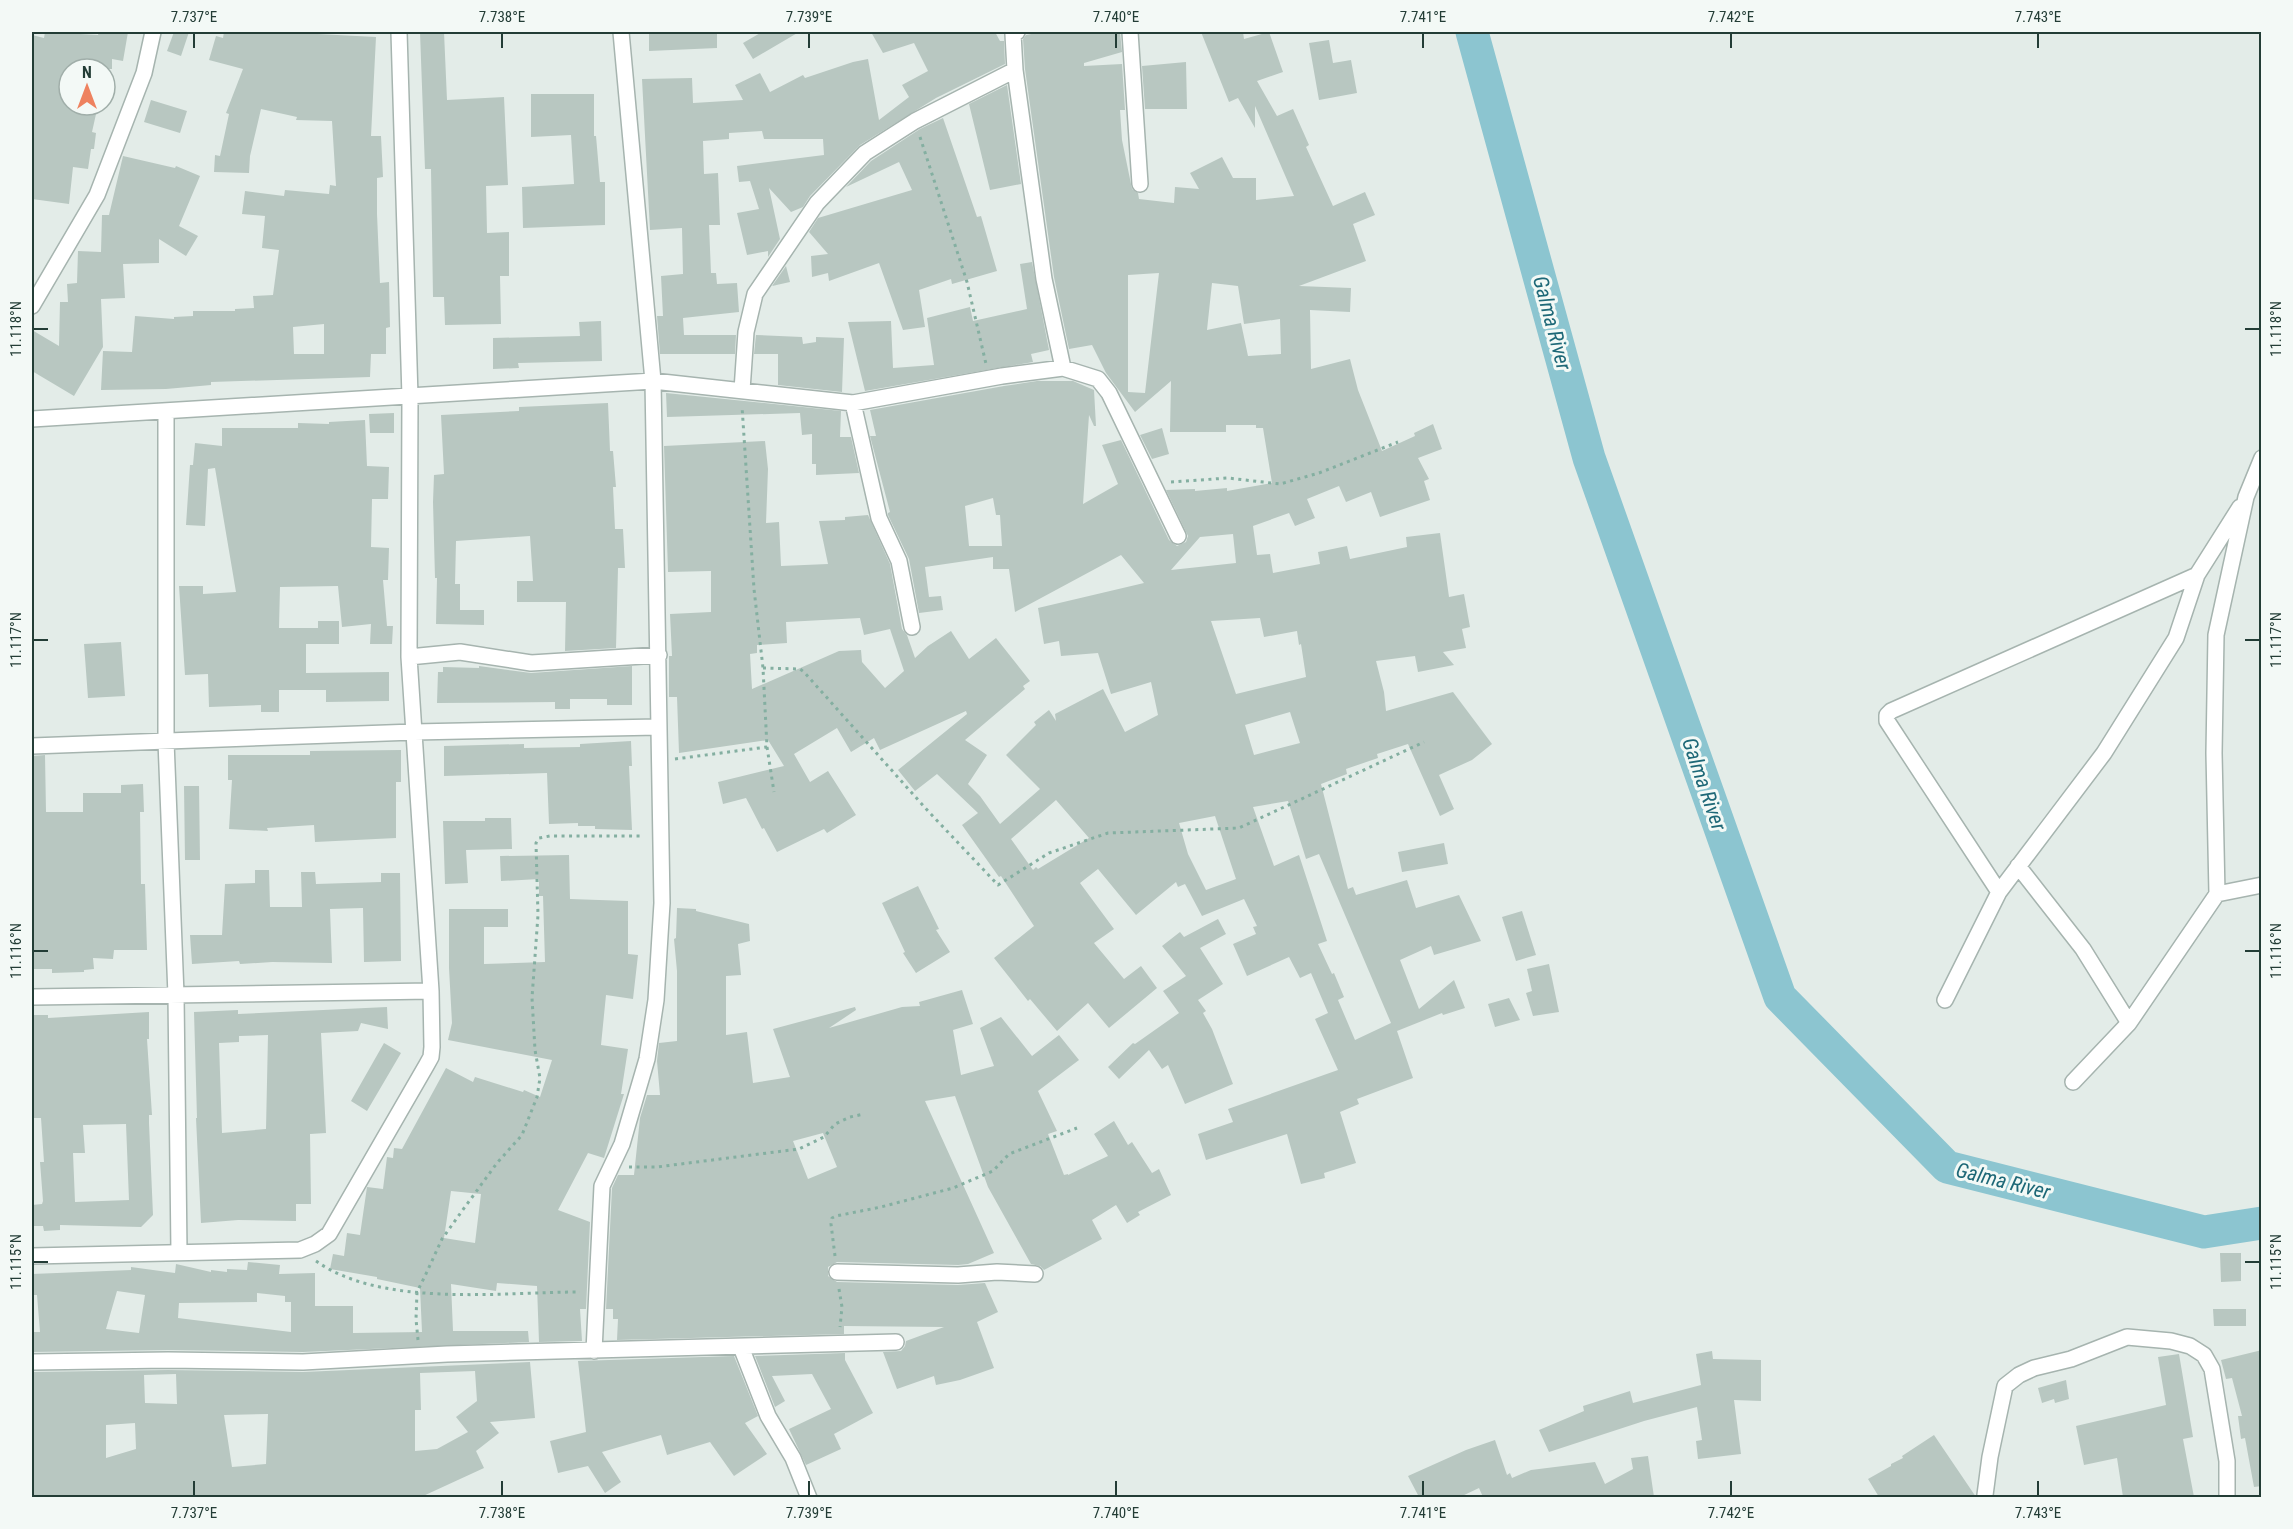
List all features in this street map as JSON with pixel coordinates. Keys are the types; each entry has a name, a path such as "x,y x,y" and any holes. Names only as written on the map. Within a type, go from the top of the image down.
{"street":[{"path":"32,306 97,195 144,73 153,32"},
{"path":"32,1256 300,1250 315,1244 329,1234 426,1066 432,1047 431,991 409,657 410,397 399,32"},
{"path":"594,1352 602,1186 609,1167 622,1144 647,1059 656,1000 662,903 653,381 621,32"},
{"path":"1017,32 1014,34 1015,70 1044,279 1063,368"},
{"path":"1130,32 1140,184"},
{"path":"742,390 748,318 754,294 817,203 865,153 915,121 1015,70"},
{"path":"32,419 653,381 854,403 990,378 1063,368 1098,379 1109,393 1178,536"},
{"path":"854,403 879,518 899,561 912,627"},
{"path":"166,411 166,741 176,995 179,1252"},
{"path":"1945,1000 1999,892 2104,753 2176,638 2197,575 2246,497 2262,458"},
{"path":"2073,1082 2129,1023 2217,894 2214,753 2216,635 2246,497"},
{"path":"1999,892 1887,721 1887,715 1902,706 2197,575"},
{"path":"409,657 460,652 531,663 659,655"},
{"path":"32,746 414,732 658,727"},
{"path":"2018,866 2083,949 2129,1023"},
{"path":"2217,894 2262,885"},
{"path":"32,997 431,991"},
{"path":"837,1272 1035,1274"},
{"path":"1985,1496 1990,1457 2005,1386 2019,1375 2034,1368 2071,1359 2127,1337 2171,1341 2190,1346 2204,1356 2212,1370 2227,1461 2227,1497"},
{"path":"32,1362 168,1360 303,1362 447,1354 594,1352 896,1342"},
{"path":"741,1347 768,1416 793,1458 808,1497"}],"path":[{"path":"915,121 967,282 990,378"},
{"path":"742,390 753,580 763,668 767,747 774,792"},
{"path":"1151,484 1228,478 1280,484 1319,473 1398,442"},
{"path":"763,668 800,669 804,672 928,811 998,885 1049,853 1108,832 1239,828 1424,742"},
{"path":"659,761 767,747"},
{"path":"420,1356 416,1319 417,1292 442,1239 497,1163 522,1135 537,1097 540,1078 535,1050 532,998 538,915 536,843 539,838 550,836 660,836"},
{"path":"609,1167 657,1167 799,1149 824,1137 835,1124 864,1114"},
{"path":"838,1344 842,1307 832,1218 953,1188 993,1171 1009,1154 1077,1128"},
{"path":"300,1250 327,1269 361,1282 417,1292 465,1294 597,1292"}],"building":[{"path":"45,32 98,35 99,32 128,32 123,61 117,60 117,57 57,57 57,117 95,117 92,132 96,133 94,149 91,149 88,169 73,167 69,204 32,199 32,35 44,38"},
{"path":"174,32 189,32 181,56 167,51"},
{"path":"224,32 279,32 376,37 371,136 381,136 383,177 377,178 377,214 380,283 389,282 390,327 386,328 386,354 371,354 370,377 211,382 211,385 166,389 101,390 103,351 132,352 135,316 174,319 174,317 193,316 193,311 235,311 235,309 254,308 253,296 273,295 279,250 262,248 265,216 242,214 245,191 284,196 285,190 329,194 330,185 336,186 332,121 296,120 297,117 261,109 250,156 249,173 214,172 215,155 220,156 229,114 226,113 243,69 209,60 216,36 223,38","holes":["324,324 324,354 294,354 293,327"]},
{"path":"420,32 444,32 447,100 504,97 508,185 486,186 487,233 509,232 509,276 500,276 501,324 445,325 444,297 433,297 431,169 425,169"},
{"path":"649,32 717,32 717,48 649,51"},
{"path":"762,32 799,32 753,59 743,43"},
{"path":"871,32 995,32 1000,41 1004,41 1005,64 936,98 860,145 810,196 803,207 791,212 769,188 780,239 768,257 768,251 747,255 737,213 759,209 750,181 739,182 737,166 824,155 823,139 764,139 762,131 729,133 729,139 703,141 704,174 718,173 720,225 709,225 711,273 716,273 717,284 737,283 739,312 683,318 684,335 736,335 735,354 660,354 657,316 663,316 661,276 683,274 682,228 650,230 642,79 692,78 693,103 743,100 735,85 760,73 770,92 803,75 805,78 868,59 879,120 909,97 902,85 928,71 914,43 883,53"},
{"path":"1042,32 1120,32 1122,52 1084,63 1084,66 1122,64 1125,110 1120,110 1122,140 1132,189 1138,193 1139,199 1174,203 1175,187 1199,189 1190,173 1222,157 1233,178 1256,178 1256,200 1294,196 1255,106 1255,128 1238,98 1229,102 1201,32 1243,32 1244,39 1269,32 1283,72 1257,81 1277,116 1293,109 1309,145 1306,147 1333,206 1365,192 1375,215 1353,224 1366,261 1299,286 1351,288 1350,312 1310,310 1311,369 1350,359 1358,390 1382,451 1415,436 1414,433 1433,424 1442,449 1418,458 1429,479 1424,481 1430,500 1380,517 1371,492 1346,502 1339,486 1307,499 1315,518 1295,526 1289,513 1253,526 1257,555 1270,554 1273,573 1320,564 1318,552 1347,546 1350,559 1407,547 1406,537 1440,533 1449,597 1464,594 1470,627 1462,629 1466,648 1443,652 1454,665 1418,672 1415,656 1376,661 1386,711 1453,692 1492,744 1472,760 1439,775 1454,809 1440,816 1408,744 1377,754 1378,758 1346,769 1347,774 1321,784 1348,889 1353,887 1356,895 1407,880 1416,908 1459,895 1481,941 1434,955 1431,946 1400,960 1419,1009 1454,980 1465,1008 1443,1015 1442,1013 1397,1031 1413,1078 1357,1099 1359,1104 1340,1112 1356,1163 1324,1173 1325,1178 1301,1184 1287,1134 1206,1160 1198,1134 1233,1122 1228,1109 1338,1070 1315,1019 1328,1013 1311,973 1300,978 1289,957 1247,976 1233,944 1256,934 1253,927 1257,926 1244,899 1202,916 1185,884 1178,887 1176,882 1136,915 1098,869 1080,883 1114,929 1094,943 1124,979 1141,966 1157,988 1109,1028 1088,1003 1057,1031 1030,999 1028,1001 994,958 1034,926 1001,876 999,877 962,825 978,813 937,774 915,791 898,770 967,714 966,711 880,750 874,738 851,752 837,728 794,754 810,782 828,771 856,815 827,833 824,829 777,852 746,798 723,804 718,782 784,766 768,740 679,753 677,697 669,697 669,656 672,656 670,614 711,612 711,571 668,572 664,446 765,441 768,469 766,523 779,522 781,566 828,564 819,521 845,520 845,517 868,515 890,564 902,629 907,635 915,658 928,646 951,631 969,659 996,638 1030,681 1023,686 1025,689 965,740 987,755 968,784 980,796 1000,824 1040,789 1006,755 1036,725 1034,722 1049,710 1056,721 1055,714 1103,689 1125,732 1158,715 1151,682 1111,694 1098,653 1061,656 1059,641 1044,644 1038,608 1144,583 1121,555 1015,612 1009,569 993,569 993,557 925,567 929,597 941,596 943,610 919,613 909,559 888,515 890,512 870,436 876,436 870,410 1037,381 1073,381 1094,390 1096,426 1089,415 1083,504 1118,484 1102,445 1121,440 1169,540 1177,546 1186,542 1188,536 1166,490 1195,489 1195,491 1227,488 1227,491 1272,483 1263,428 1256,428 1256,425 1226,425 1226,432 1170,432 1171,381 1135,412 1106,373 1092,345 1069,349 1054,277 1025,69 1023,39 1026,35","holes":["1159,273 1145,393 1128,392 1128,275","1212,283 1238,286 1244,324 1280,319 1281,354 1248,356 1241,323 1207,330","993,498 996,515 1000,515 1002,546 969,546 965,506","1233,534 1236,563 1171,570 1200,537","860,618 864,635 890,629 904,671 885,688 862,662 861,650 839,651 752,689 750,654 757,653 757,645 787,643 786,622","1260,618 1264,637 1297,631 1306,677 1236,694 1211,621","1290,712 1300,743 1254,755 1245,725","1056,800 1089,838 1033,870 1011,839","1288,801 1306,859 1319,854 1391,1023 1355,1040 1338,1000 1344,997 1318,944 1327,941 1299,855 1274,866 1253,807","1215,816 1236,879 1206,890 1188,854 1179,823"]},
{"path":"1329,40 1333,63 1351,60 1357,93 1319,100 1309,43"},
{"path":"1186,62 1187,109 1145,109 1142,66"},
{"path":"1007,85 1021,184 990,190 969,104"},
{"path":"531,94 594,94 594,136 596,136 600,182 605,182 605,225 523,228 522,187 574,184 571,135 531,137"},
{"path":"151,100 187,111 180,133 144,122"},
{"path":"943,118 977,217 981,216 997,271 952,284 951,279 919,290 925,327 903,330 879,263 829,281 828,273 812,277 811,256 828,254 809,232 818,218 912,190 899,162 846,187 871,161 920,129"},
{"path":"123,156 175,168 176,166 200,176 179,226 198,236 186,256 159,239 159,263 123,264 125,298 101,299 103,347 74,396 32,371 32,330 59,346 60,302 68,302 67,284 77,283 78,251 101,252 102,215 109,215"},
{"path":"1032,262 1049,350 1031,354 1033,362 865,391 848,322 891,321 893,368 934,365 927,318 970,307 973,321 1027,309 1020,264"},
{"path":"786,266 790,282 772,286"},
{"path":"601,321 602,361 518,363 519,368 493,369 493,338 580,336 579,322"},
{"path":"756,335 802,337 803,344 816,342 816,337 844,338 842,392 778,385 778,354 754,354"},
{"path":"666,393 841,411 840,437 851,437 859,473 816,475 816,464 812,464 812,434 802,435 800,413 667,417"},
{"path":"608,403 610,451 613,451 616,487 613,487 615,529 623,529 625,568 618,568 616,648 565,651 566,602 517,602 517,581 533,581 530,536 456,541 455,584 460,584 460,610 484,610 484,625 436,624 437,578 435,578 433,502 434,475 444,474 441,415 519,411 519,407"},
{"path":"394,413 394,433 370,433 369,414"},
{"path":"365,420 367,466 389,467 388,499 372,499 371,547 389,548 388,580 383,580 387,626 393,626 392,644 370,644 371,624 342,627 338,586 280,587 279,628 318,628 318,621 339,621 339,644 306,644 306,673 389,672 389,701 326,702 326,690 279,690 279,712 261,712 261,705 209,707 208,674 185,675 179,586 203,586 203,594 236,592 215,468 208,469 205,526 186,525 190,465 193,465 195,443 222,446 222,428 298,428 298,423 329,424 329,422"},
{"path":"1162,428 1169,454 1152,459 1140,435"},
{"path":"121,642 125,696 88,698 84,644"},
{"path":"479,666 531,673 632,666 632,705 607,705 607,699 570,699 570,709 555,709 555,702 437,703 438,672 443,672 443,667 479,668"},
{"path":"631,741 632,766 629,766 632,830 595,829 595,826 578,826 578,823 549,824 547,773 444,776 444,746 524,744 524,748 580,747 580,744"},
{"path":"401,750 401,782 396,782 396,838 315,842 314,825 267,828 268,831 229,829 232,780 228,780 228,755 310,755 310,751"},
{"path":"45,755 46,812 83,812 83,793 121,793 121,785 143,784 144,812 140,812 141,884 145,884 147,950 114,950 113,959 93,958 94,969 84,970 84,972 52,973 52,969 32,969 32,756"},
{"path":"184,786 199,786 200,860 185,860"},
{"path":"485,818 511,818 512,849 466,850 468,883 445,884 443,821 485,821"},
{"path":"1444,843 1448,864 1402,872 1398,852"},
{"path":"569,855 570,899 628,901 628,954 638,955 633,999 606,995 601,1045 628,1049 621,1094 624,1094 604,1158 588,1153 558,1210 590,1222 586,1309 580,1309 582,1341 539,1342 537,1286 497,1283 496,1291 451,1284 453,1331 528,1331 529,1342 303,1352 168,1350 32,1352 32,1332 40,1332 37,1295 32,1295 32,1274 131,1270 131,1267 175,1273 176,1264 211,1272 211,1270 227,1272 227,1269 247,1270 248,1262 280,1265 279,1274 315,1273 315,1306 353,1306 353,1333 422,1332 420,1288 377,1279 377,1277 330,1269 333,1254 344,1256 347,1233 360,1235 367,1187 383,1189 387,1157 393,1158 394,1148 402,1149 446,1068 473,1082 475,1077 523,1092 524,1090 540,1097 552,1060 448,1040 452,1023 449,909 508,909 508,927 484,927 484,964 545,962 543,896 539,896 539,879 501,881 500,856","holes":["451,1191 481,1194 475,1243 444,1238","117,1291 145,1295 139,1333 106,1329","257,1293 285,1296 285,1302 291,1302 291,1332 178,1318 179,1303 257,1302"]},
{"path":"255,870 269,870 270,907 302,907 301,872 315,872 316,884 381,882 381,873 400,873 401,961 364,962 363,908 330,909 332,963 240,964 239,961 192,964 190,935 222,935 225,884 255,883"},
{"path":"918,886 939,929 936,930 950,952 916,973 903,953 905,952 882,903"},
{"path":"677,908 696,909 696,911 749,924 750,941 738,944 741,975 726,976 726,1035 747,1032 753,1083 790,1077 773,1029 855,1007 856,1010 829,1028 902,1007 920,1006 919,1002 962,990 973,1024 953,1030 961,1075 994,1066 980,1028 1001,1017 1032,1056 1059,1035 1079,1060 1038,1091 1057,1131 1048,1134 1064,1175 1108,1156 1094,1134 1114,1121 1128,1145 1132,1142 1152,1173 1159,1169 1171,1195 1138,1212 1140,1215 1127,1223 1116,1205 1092,1220 1102,1239 1044,1270 1040,1266 1031,1264 988,1187 955,1096 925,1101 994,1253 968,1264 958,1265 837,1262 828,1267 828,1276 837,1282 958,1285 985,1283 998,1312 977,1322 994,1368 960,1380 936,1385 934,1376 897,1389 883,1352 901,1351 906,1341 944,1327 844,1326 844,1334 617,1340 618,1319 613,1319 613,1309 606,1309 612,1188 618,1175 634,1175 640,1118 647,1095 660,1095 657,1061 659,1043 677,1041 677,971 674,939 676,938","holes":["823,1133 837,1167 808,1179 793,1141"]},
{"path":"1522,911 1536,955 1516,961 1502,917"},
{"path":"1218,919 1226,934 1200,948 1223,984 1198,1000 1206,1011 1203,1013 1212,1029 1233,1084 1185,1104 1168,1065 1162,1069 1149,1050 1119,1079 1108,1067 1133,1043 1135,1044 1179,1013 1163,991 1186,976 1162,946 1180,932 1184,937"},
{"path":"1549,964 1559,1012 1533,1016 1526,993 1532,991 1527,969"},
{"path":"1509,998 1520,1020 1495,1027 1488,1004"},
{"path":"387,1007 388,1029 361,1023 358,1031 321,1033 326,1133 310,1134 311,1204 296,1204 296,1221 238,1220 201,1223 194,1012 238,1010 238,1014","holes":["268,1035 266,1129 222,1133 219,1043 239,1042 239,1036"]},
{"path":"149,1012 149,1039 147,1039 152,1115 149,1115 149,1123 153,1215 141,1227 60,1225 60,1230 44,1231 43,1226 32,1226 32,1205 42,1204 43,1201 40,1162 44,1162 41,1118 32,1118 32,1015 48,1015 48,1018","holes":["126,1124 129,1200 75,1202 73,1153 85,1153 83,1125"]},
{"path":"384,1043 401,1053 367,1111 351,1101"},
{"path":"2220,1253 2241,1253 2241,1281 2221,1282"},
{"path":"2213,1309 2246,1309 2246,1326 2214,1326"},
{"path":"2262,1350 2262,1397 2259,1397 2262,1413 2262,1486 2254,1487 2245,1438 2241,1439 2238,1416 2242,1416 2232,1378 2226,1379 2221,1360"},
{"path":"1712,1351 1713,1359 1761,1360 1761,1401 1734,1400 1741,1454 1698,1459 1696,1441 1702,1440 1697,1407 1644,1421 1549,1452 1539,1430 1584,1411 1583,1406 1630,1391 1633,1403 1701,1385 1696,1354"},
{"path":"845,1353 845,1360 873,1413 834,1434 841,1449 806,1465 789,1429 831,1409 812,1374 772,1376 785,1401 775,1407 755,1356"},
{"path":"2179,1354 2193,1437 2183,1439 2194,1497 2123,1497 2117,1458 2084,1465 2076,1426 2166,1405 2158,1357"},
{"path":"734,1356 758,1416 745,1423 767,1454 734,1476 710,1442 667,1455 661,1435 602,1452 621,1482 605,1493 588,1466 558,1473 550,1441 586,1432 578,1361"},
{"path":"530,1362 535,1418 490,1422 499,1433 476,1451 484,1468 421,1497 32,1497 32,1372 168,1370 303,1372","holes":["475,1371 477,1401 456,1417 468,1432 437,1449 415,1451 415,1410 421,1410 420,1373","176,1374 177,1404 145,1403 144,1375","268,1414 266,1464 232,1467 224,1415","135,1423 136,1449 106,1458 106,1425"]},
{"path":"2066,1380 2069,1399 2055,1403 2054,1399 2042,1403 2038,1388"},
{"path":"1934,1435 1976,1497 1879,1497 1868,1479 1903,1458 1902,1456"},
{"path":"1495,1440 1507,1475 1510,1473 1512,1478 1531,1470 1595,1462 1605,1484 1633,1469 1631,1458 1648,1456 1654,1497 1483,1497 1479,1488 1460,1497 1419,1497 1408,1476 1466,1450"}],"waterway":[{"name":"Galma River","path":"1472,32 1589,458 1780,997 1947,1167 2204,1232 2262,1223"}]}
